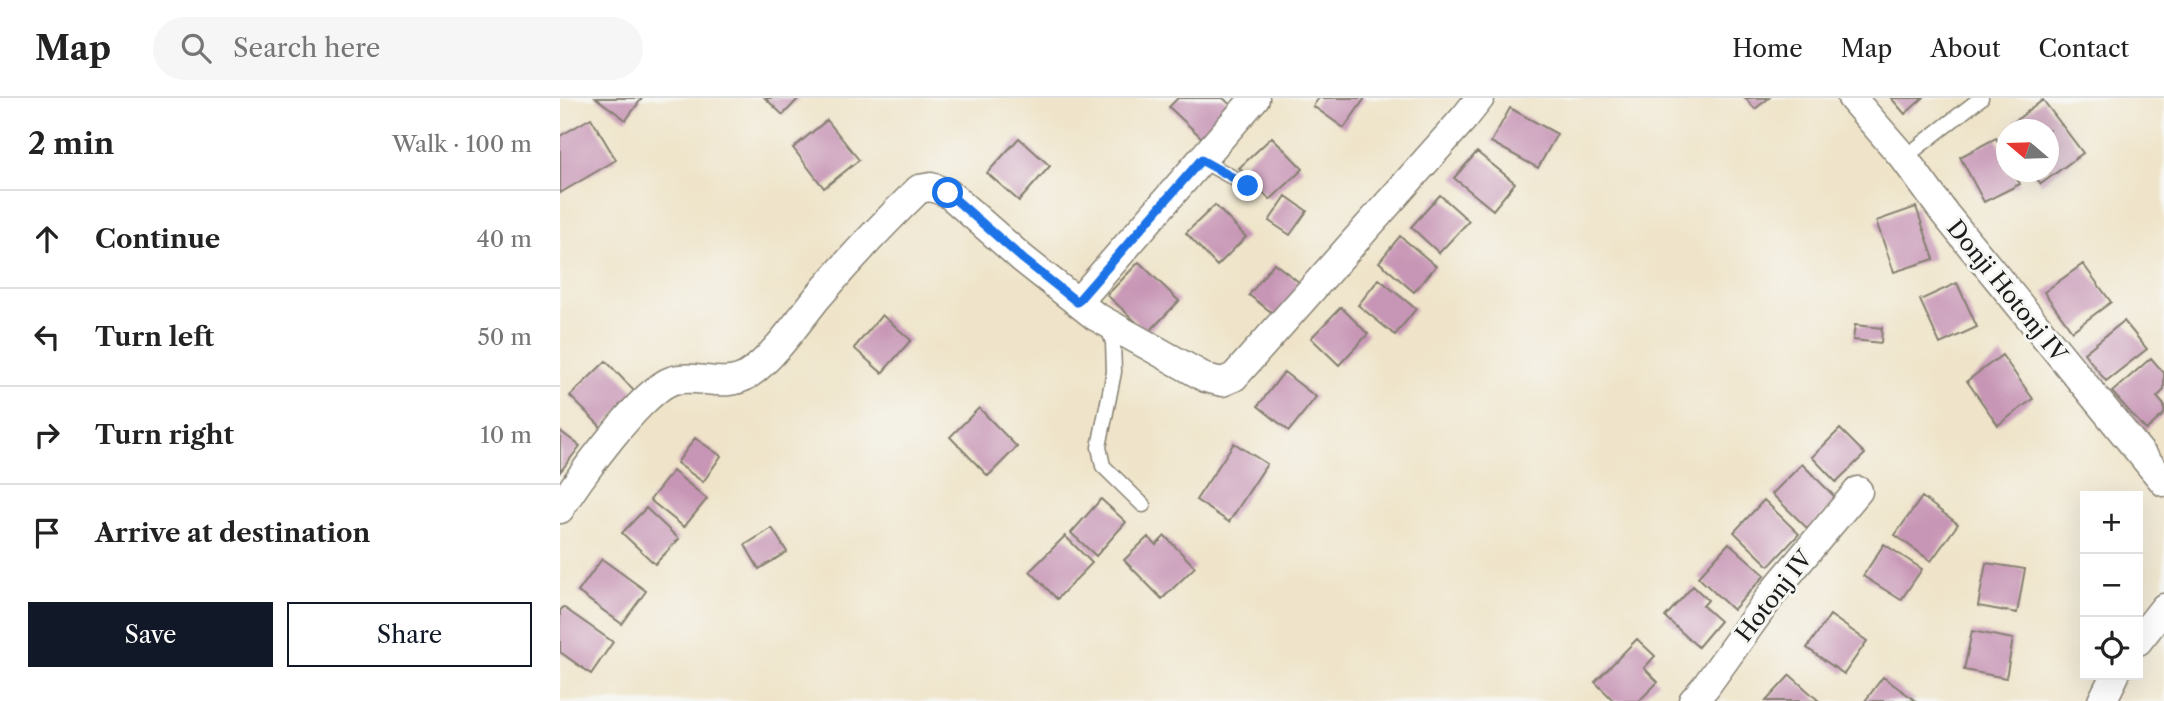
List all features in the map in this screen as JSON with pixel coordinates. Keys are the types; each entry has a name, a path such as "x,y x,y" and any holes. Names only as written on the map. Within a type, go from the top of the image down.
{"street":[{"path":"1077,302 1255,98"},
{"path":"560,509 593,460 654,391 671,381 730,381 749,375 856,253 919,189 931,187 948,193 1023,259 1105,322 1206,378 1222,382 1234,377 1480,98"},
{"name":"Donji Hotonj IV","path":"1852,98 1904,158 1953,224 2164,482"},
{"name":"Hotonj IV","path":"1693,701 1775,590 1858,491"},
{"path":"2143,635 2164,608"},
{"path":"2102,701 2112,680"}],"lane":[{"path":"1904,158 1981,98"},
{"path":"1201,160 1248,186"},
{"path":"1105,322 1113,342 1114,372 1099,447 1101,457 1103,466 1143,505"}],"building":[{"path":"596,98 642,98 626,120"},
{"path":"765,98 799,98 783,115"},
{"path":"1178,98 1223,98 1234,108 1204,140 1169,107"},
{"path":"1319,98 1365,98 1344,128 1313,106"},
{"path":"1745,98 1769,98 1755,109"},
{"path":"1891,98 1923,98 1905,114"},
{"path":"2043,100 2057,119 2018,119"},
{"path":"1510,108 1557,134 1538,168 1491,142"},
{"path":"591,118 616,160 560,193 560,136"},
{"path":"827,120 859,160 824,188 793,148"},
{"path":"2059,121 2083,153 2059,171"},
{"path":"1272,137 1303,169 1270,200 1239,168"},
{"path":"1019,138 1050,166 1019,201 987,173"},
{"path":"1996,138 1996,182 2020,184 1984,202 1960,157"},
{"path":"1477,152 1515,183 1493,210 1454,178"},
{"path":"1440,195 1469,221 1439,253 1411,227"},
{"path":"1286,196 1307,211 1290,235 1269,221"},
{"path":"1215,205 1246,237 1217,266 1186,233"},
{"path":"1916,207 1934,259 1894,272 1876,221"},
{"path":"1400,236 1436,266 1414,292 1379,262"},
{"path":"1139,262 1179,301 1148,333 1107,295"},
{"path":"1274,263 1304,286 1279,318 1249,295"},
{"path":"2083,264 2111,302 2072,331 2044,292"},
{"path":"1379,279 1416,309 1395,335 1358,305"},
{"path":"1957,283 1977,327 1940,344 1920,300"},
{"path":"1341,307 1368,334 1339,365 1311,338"},
{"path":"882,315 911,340 882,373 854,348"},
{"path":"2124,321 2147,349 2106,381 2084,353"},
{"path":"1855,325 1882,328 1881,343 1853,340"},
{"path":"2002,355 2033,399 1998,425 1967,381"},
{"path":"2151,358 2164,373 2164,390 2157,397 2164,405 2164,414 2146,430 2112,392"},
{"path":"606,361 636,393 602,428 570,396"},
{"path":"1284,372 1316,397 1289,431 1258,406"},
{"path":"979,408 1017,447 988,476 950,437"},
{"path":"1840,429 1865,454 1836,482 1812,457"},
{"path":"560,431 580,446 560,472"},
{"path":"695,438 721,456 703,482 677,463"},
{"path":"1234,443 1267,464 1229,522 1196,500"},
{"path":"1802,464 1838,500 1809,530 1772,494"},
{"path":"673,471 707,499 684,527 650,500"},
{"path":"1922,497 1958,524 1931,561 1895,535"},
{"path":"1101,499 1126,522 1096,556 1071,533"},
{"path":"1764,500 1799,534 1769,566 1734,532"},
{"path":"646,508 679,539 655,564 622,533"},
{"path":"772,528 787,552 759,569 745,545"},
{"path":"1065,536 1092,563 1057,599 1030,571"},
{"path":"1165,536 1195,567 1162,599 1124,560 1148,537 1156,545"},
{"path":"1729,543 1765,575 1733,610 1698,577"},
{"path":"1884,544 1922,569 1901,600 1863,576"},
{"path":"602,559 646,591 622,624 578,592"},
{"path":"1986,563 2025,569 2017,613 1978,606"},
{"path":"1693,586 1708,600 1703,606 1720,621 1698,647 1665,617"},
{"path":"563,607 613,642 591,674 560,652 560,611"},
{"path":"1830,615 1867,641 1844,674 1807,648"},
{"path":"1972,631 2013,639 2006,678 1964,670"},
{"path":"1637,639 1655,656 1644,668 1658,682 1639,701 1614,701 1595,682"},
{"path":"1790,675 1819,701 1766,701"},
{"path":"1883,677 1916,701 1865,701"}],"route":[{"path":"948,193 1077,302 1201,160 1248,186"}]}
